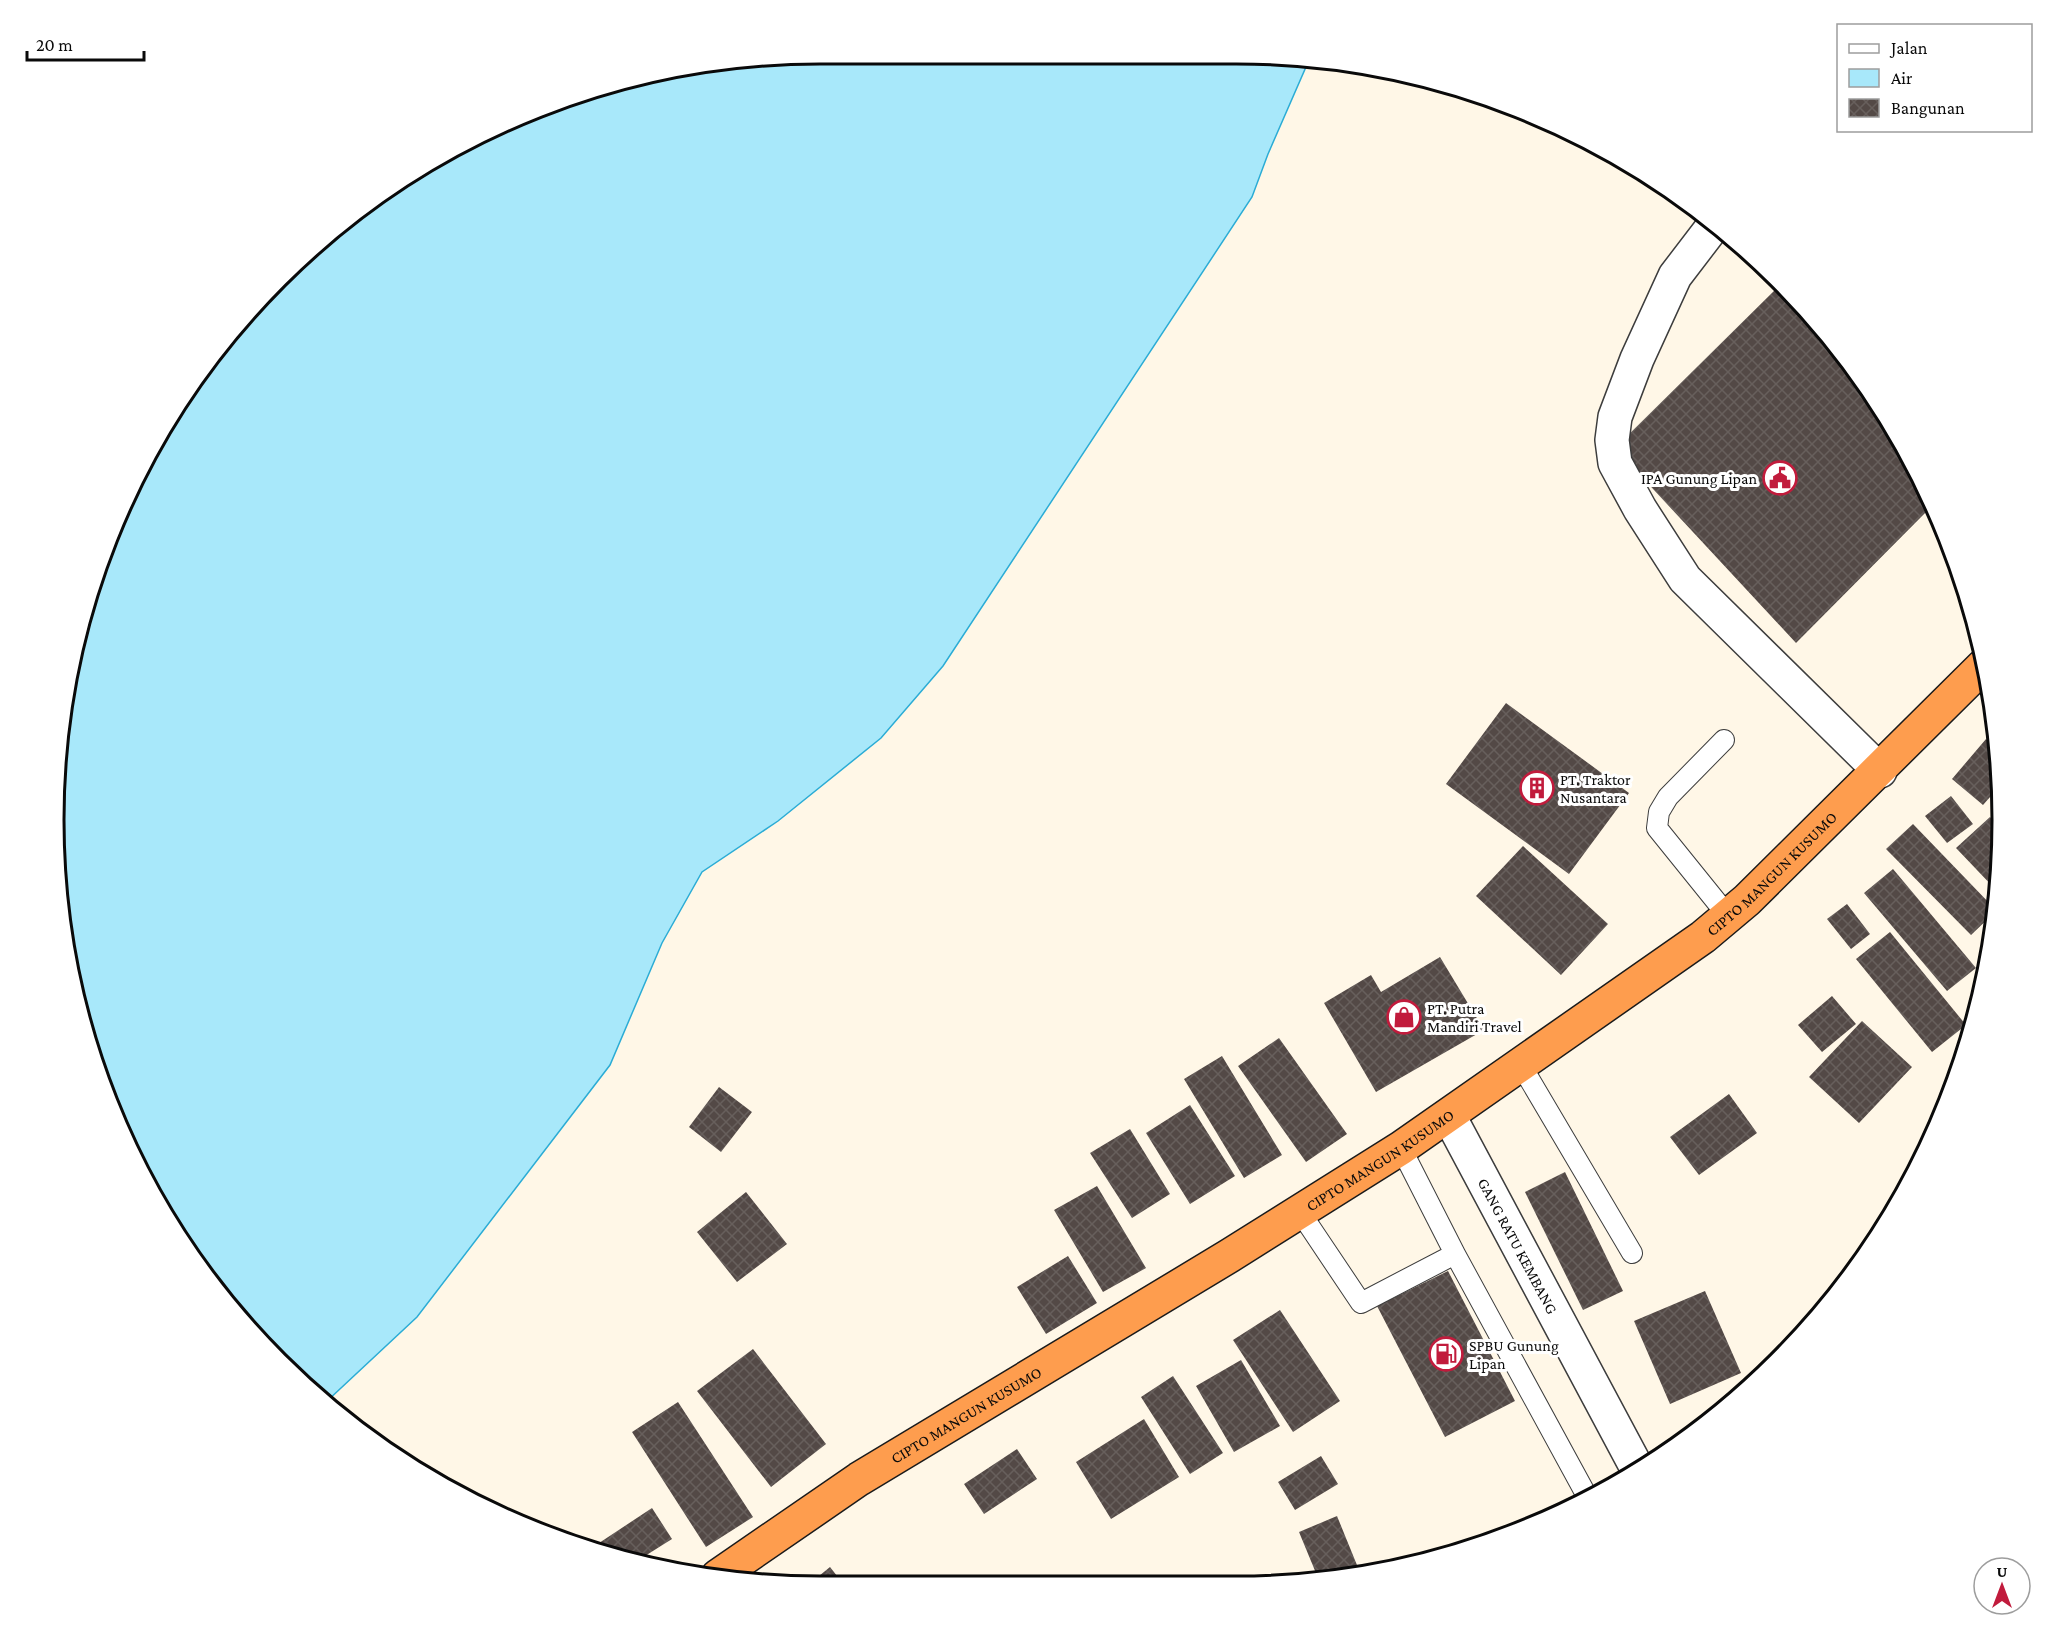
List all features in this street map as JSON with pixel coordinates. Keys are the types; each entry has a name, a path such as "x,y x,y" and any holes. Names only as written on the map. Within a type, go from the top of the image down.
{"highway":[{"name":"CIPTO MANGUN KUSUMO","path":"727,1570 859,1479 1300,1212 1401,1148 1703,937 1747,900 1880,771 1977,672"}],"street":[{"path":"1709,232 1675,276 1637,359 1616,417 1612,440 1615,463 1640,508 1685,579 1880,771"},
{"name":"GANG RATU KEMBANG","path":"1449,1116 1634,1462"}],"lane":[{"path":"1724,740 1668,797 1659,812 1657,828 1728,916"},
{"path":"1521,1065 1632,1253"},
{"path":"1401,1148 1455,1254 1584,1490"},
{"path":"1300,1212 1361,1303 1455,1254"}],"water":[{"path":"820,64 1236,64 1305,68 1252,197 943,666 881,738 778,821 702,872 662,943 610,1065 417,1317 332,1396 322,1388 252,1318 192,1240 142,1154 122,1109 90,1016 71,919 66,869 64,820 71,721 90,624 122,531 142,486 192,400 252,322 286,286 322,252 400,192 486,142 531,122 624,90 721,71"}],"building":[{"name":"IPA Gunung Lipan","path":"1774,291 1804,322 1864,400 1890,442 1926,512 1796,643 1615,448"},
{"name":"PT. Traktor Nusantara","path":"1506,703 1629,793 1569,874 1446,784"},
{"path":"1986,739 1991,796 1983,805 1952,779"},
{"path":"1951,796 1973,824 1947,843 1925,816"},
{"path":"1990,817 1992,819 1989,882 1956,848"},
{"path":"1913,824 1987,901 1984,922 1971,935 1886,849"},
{"path":"1523,846 1608,924 1561,975 1476,896"},
{"path":"1893,869 1976,968 1947,991 1864,893"},
{"path":"1847,904 1870,934 1851,949 1827,919"},
{"path":"1890,932 1964,1022 1962,1028 1932,1052 1856,959"},
{"name":"PT. Putra Mandiri Travel","path":"1440,957 1484,1030 1376,1092 1324,1003 1371,975 1381,992"},
{"path":"1832,996 1856,1024 1822,1052 1798,1025"},
{"path":"1862,1021 1912,1067 1859,1123 1809,1077"},
{"path":"1279,1038 1347,1134 1306,1162 1238,1066"},
{"path":"1222,1056 1282,1155 1244,1178 1184,1079"},
{"path":"719,1087 752,1112 721,1152 689,1127"},
{"path":"1729,1094 1757,1133 1699,1175 1670,1137"},
{"path":"1190,1105 1235,1176 1190,1204 1146,1133"},
{"path":"1130,1129 1170,1194 1132,1218 1090,1153"},
{"path":"1565,1172 1623,1291 1583,1310 1525,1192"},
{"path":"1097,1186 1146,1268 1103,1292 1054,1210"},
{"path":"746,1192 787,1244 737,1282 697,1232"},
{"path":"1068,1256 1097,1303 1046,1334 1017,1287"},
{"name":"SPBU Gunung Lipan","path":"1448,1271 1515,1401 1445,1437 1377,1306"},
{"path":"1705,1291 1741,1373 1670,1404 1634,1321"},
{"path":"1280,1310 1340,1401 1293,1432 1233,1340"},
{"path":"753,1349 826,1444 771,1487 697,1391"},
{"path":"1241,1360 1280,1426 1234,1452 1196,1386"},
{"path":"1173,1376 1223,1453 1190,1474 1141,1397"},
{"path":"678,1402 753,1517 706,1547 632,1432"},
{"path":"1144,1419 1179,1477 1111,1519 1076,1462"},
{"path":"1017,1449 1037,1479 984,1514 964,1484"},
{"path":"1321,1456 1338,1484 1295,1510 1278,1482"},
{"path":"652,1508 672,1539 646,1555 600,1542"},
{"path":"1337,1516 1357,1565 1315,1571 1299,1532"},
{"path":"830,1567 837,1576 820,1576"}],"place":[{"name":"IPA Gunung Lipan","path":"1780,478"},
{"name":"PT. Traktor Nusantara","path":"1537,788"},
{"name":"PT. Putra Mandiri Travel","path":"1404,1017"},
{"name":"SPBU Gunung Lipan","path":"1446,1354"}]}
